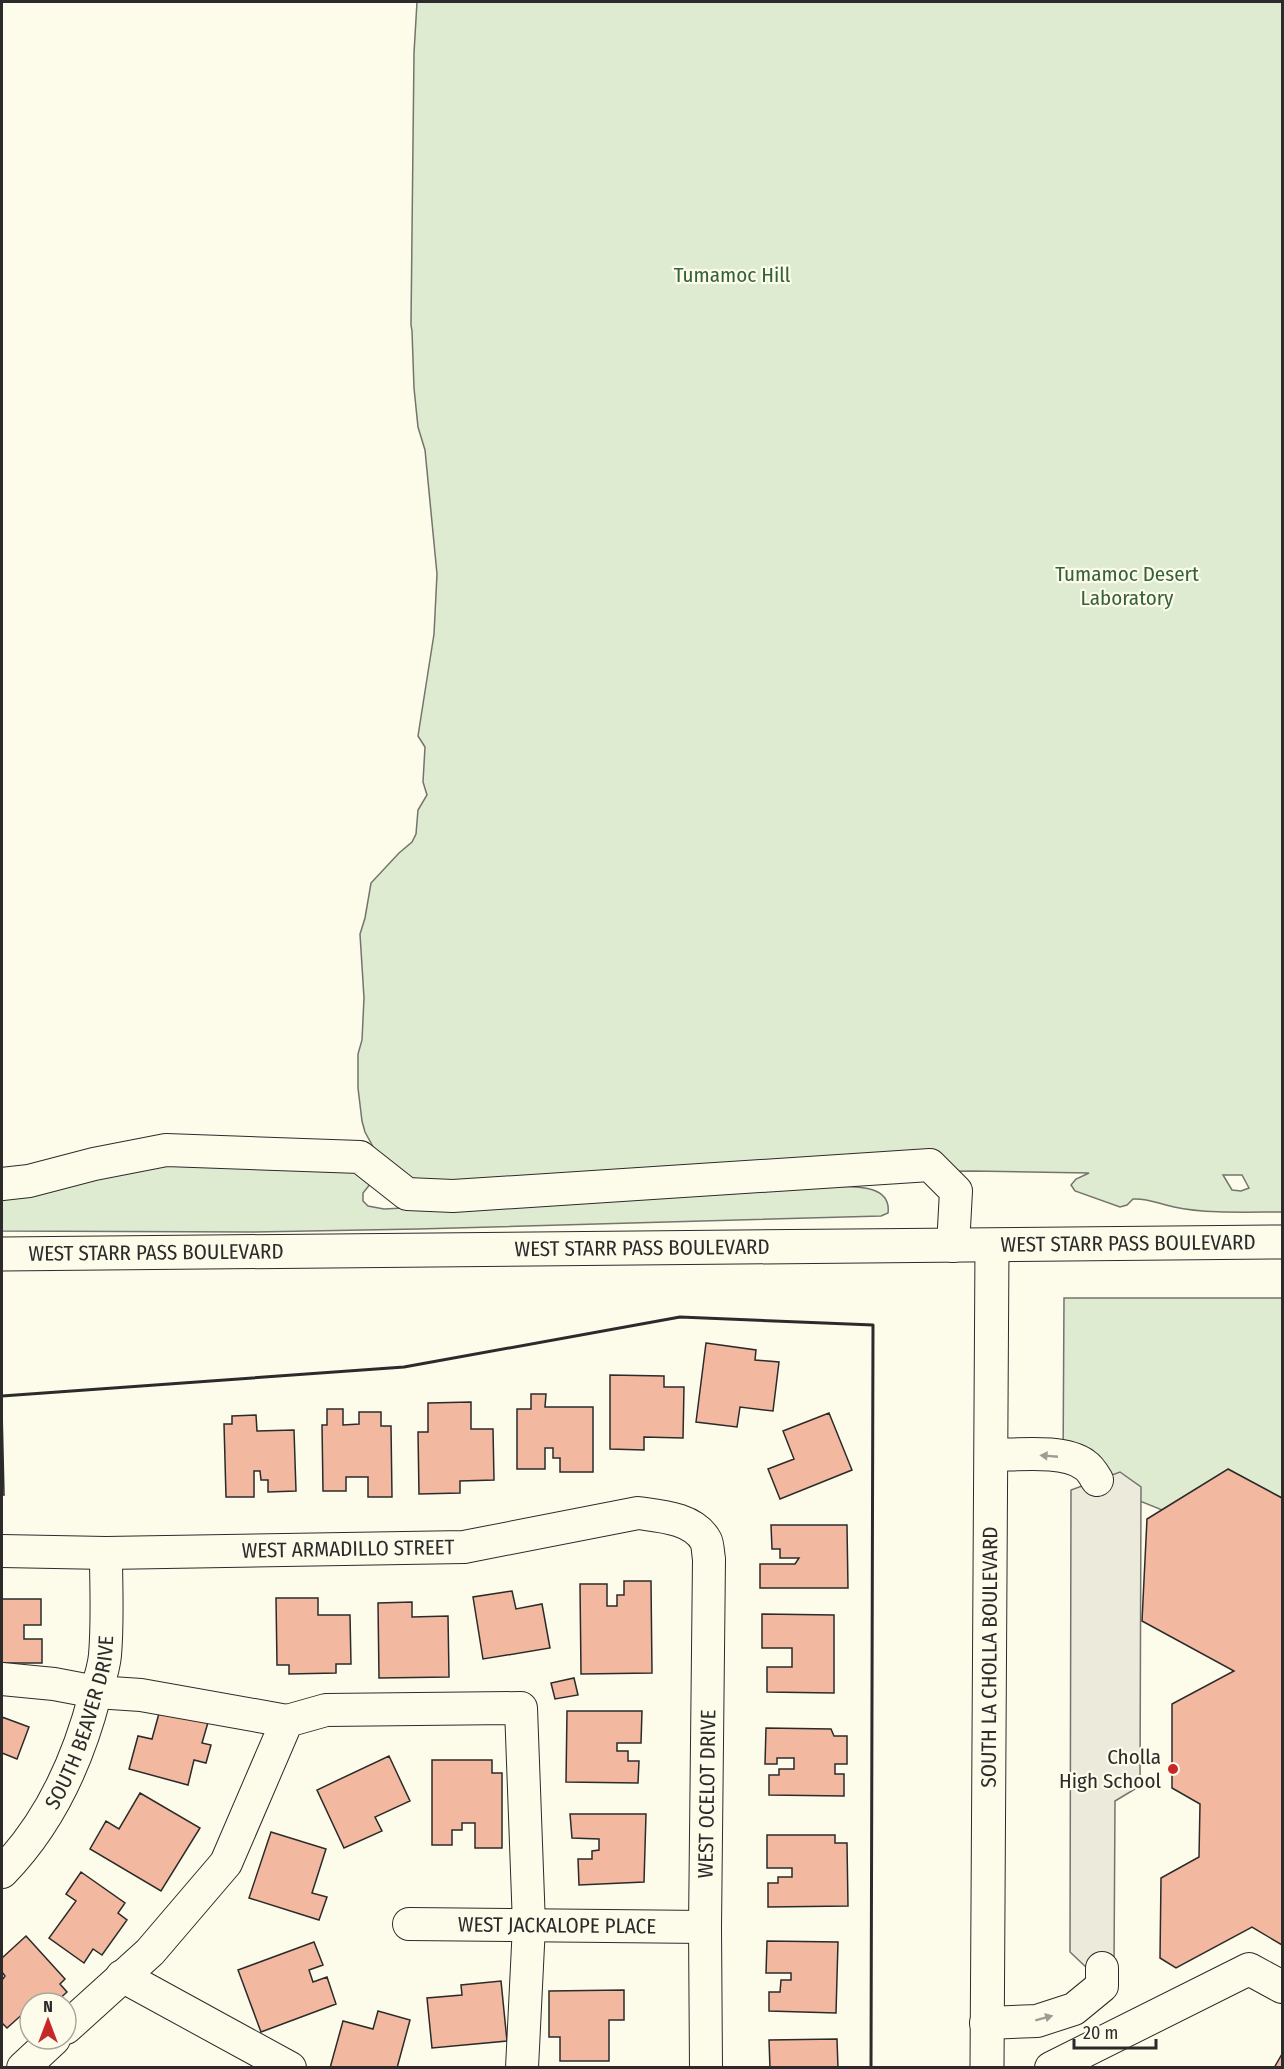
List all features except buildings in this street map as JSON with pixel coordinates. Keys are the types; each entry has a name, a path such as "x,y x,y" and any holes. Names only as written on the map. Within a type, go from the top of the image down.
{"main road":[{"name":"WEST STARR PASS BOULEVARD","path":"2,1254 1282,1242"},
{"name":"SOUTH LA CHOLLA BOULEVARD","path":"987,2067 992,1246"}],"street":[{"path":"2,1184 29,1181 94,1164 166,1150 360,1157 407,1194 453,1196 930,1165 956,1191 953,1246"},
{"path":"991,1455 1046,1455 1073,1458 1087,1466 1097,1480"},
{"name":"WEST ARMADILLO STREET","path":"2,1551 106,1553 464,1547 638,1513 695,1520"},
{"name":"WEST OCELOT DRIVE","path":"695,1520 706,1541 709,1559 705,2067"},
{"name":"SOUTH BEAVER DRIVE","path":"2,1872 38,1828 67,1779 87,1726 105,1657 106,1553"},
{"path":"2,1679 54,1684 96,1692 141,1695 287,1721 326,1710 521,1708 529,1924 522,2067"},
{"path":"78,2017 150,1952 226,1863 287,1721"},
{"name":"WEST JACKALOPE PLACE","path":"409,1924 705,1927"},
{"path":"986,2023 1037,2021 1074,2009 1102,1986 1102,1968"},
{"path":"1051,2067 1249,1969 1282,1987"},
{"path":"122,1976 290,2067"},
{"path":"23,2067 41,2051"}],"green space":[{"path":"417,2 1282,2 1282,1212 1200,1211 1138,1199 1133,1199 1127,1205 1120,1207 1075,1191 1071,1185 1076,1179 1089,1173 973,1171 605,1176 455,1184 410,1178 377,1154 365,1132 358,1088 358,1054 362,1040 364,998 360,934 371,883 412,842 416,834 418,810 427,795 423,782 425,747 418,736 434,634 437,574 425,450 418,427 411,325 414,53","holes":["1223,1175 1242,1175 1249,1188 1241,1191 1232,1190"]},
{"path":"154,1164 327,1167 362,1174 371,1183 363,1193 363,1201 368,1206 384,1209 828,1186 867,1188 876,1191 887,1203 888,1213 881,1216 418,1229 252,1232 2,1231 2,1195"},
{"path":"1064,1298 1282,1298 1282,1498 1228,1469 1162,1510 1063,1470"}],"shaded area":[{"path":"1120,1472 1141,1487 1140,1786 1115,1801 1114,1968 1087,1968 1070,1952 1071,1490"}],"wall":[{"path":"2,1396 404,1367 680,1317 873,1325 871,2068"}],"place":[{"name":"Cholla High School","path":"1173,1769"}],"park label":[{"name":"Tumamoc Hill","path":"732,275"},
{"name":"Tumamoc Desert Laboratory","path":"1127,586"}]}
